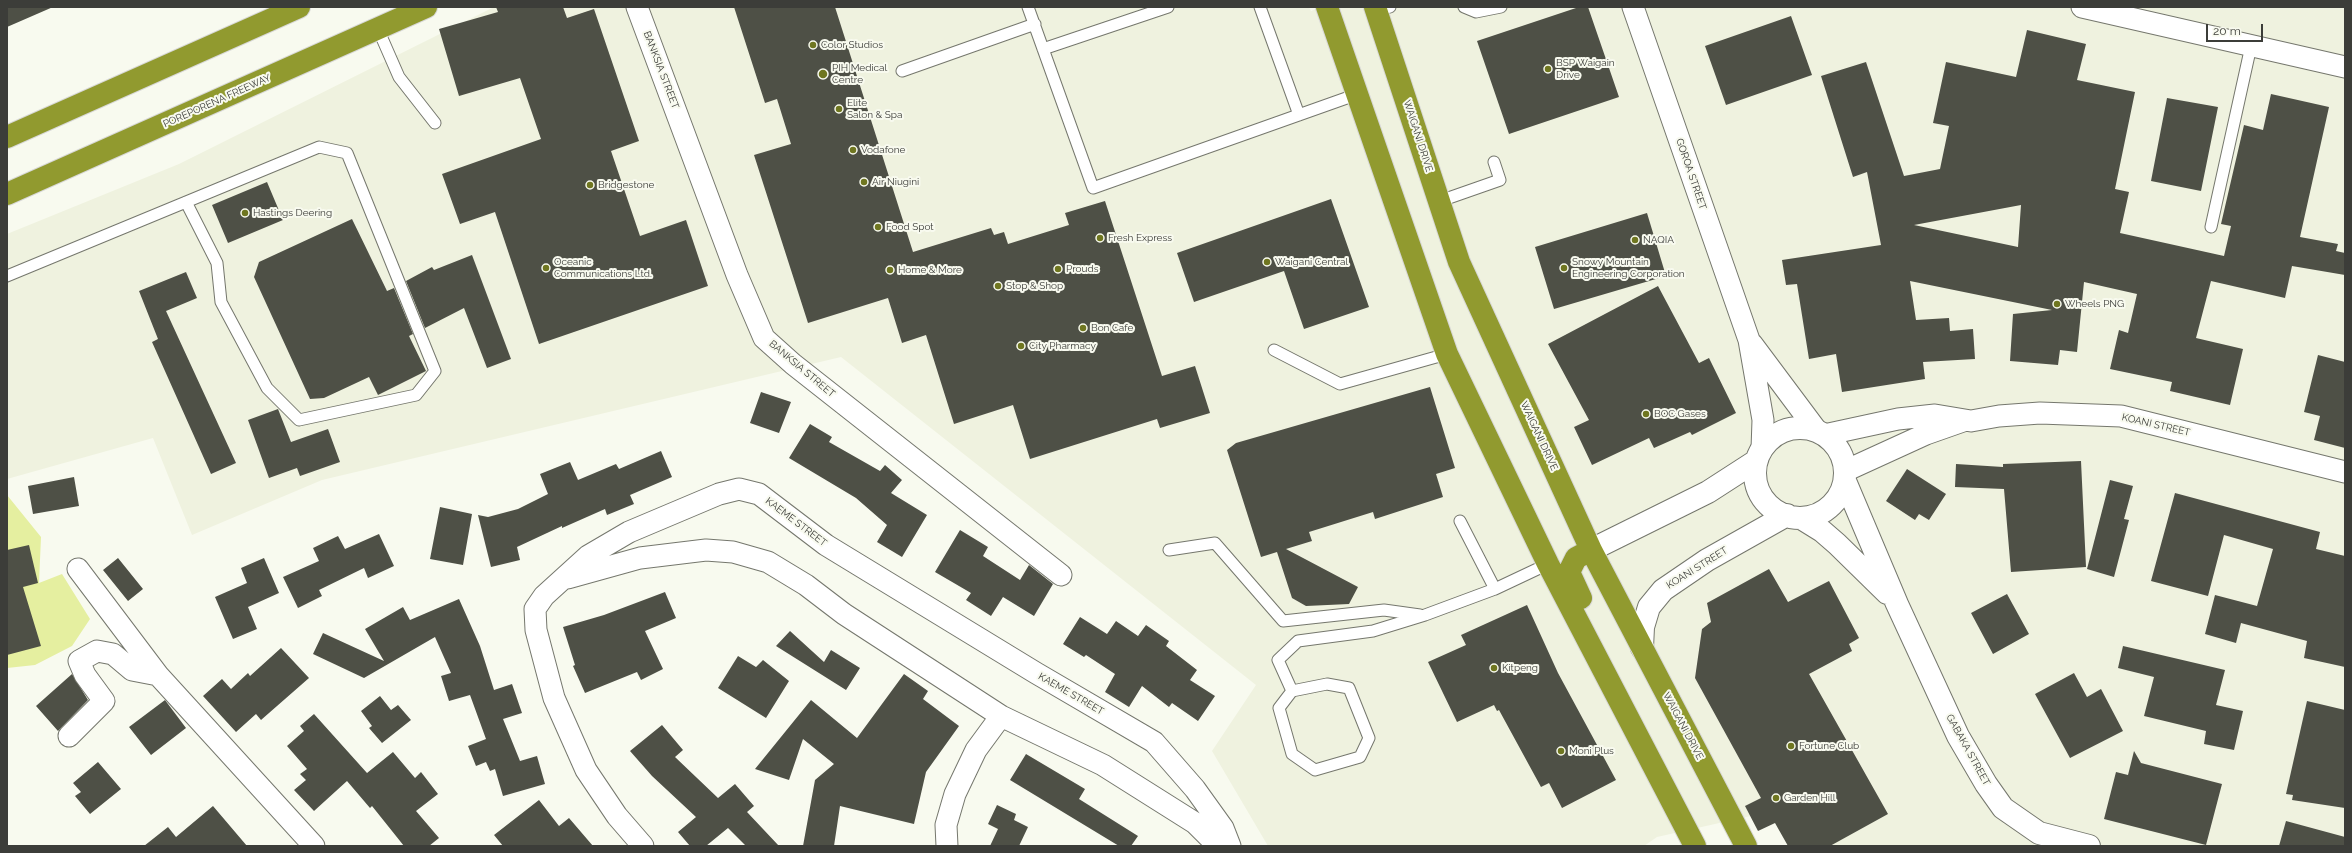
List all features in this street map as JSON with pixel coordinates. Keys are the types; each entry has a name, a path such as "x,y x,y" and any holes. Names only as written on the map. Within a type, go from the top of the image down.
{"highway":[{"path":"7,137 299,7"},
{"name":"POREPORENA FREEWAY","path":"7,194 426,7"},
{"path":"1327,7 1355,95 1447,354 1548,564 1695,846"},
{"name":"WAIGANI DRIVE","path":"1380,8 1459,262 1591,550 1746,846"},
{"path":"1591,550 1576,558 1569,572 1640,716 1639,741"}],"street":[{"name":"BANKSIA STREET","path":"637,7 737,275 764,338 793,364 1061,575"},
{"name":"GOROA STREET","path":"1632,7 1749,340 1763,420 1759,455"},
{"path":"2082,7 2345,67"},
{"name":"GOROA STREET","path":"1749,340 1821,433"},
{"name":"KOANI STREET","path":"1821,433 1898,419 1934,415 1963,420 2040,413 2121,416 2345,472"},
{"name":"KOANI STREET","path":"1845,476 1926,434 1963,420"},
{"path":"1591,550 1708,492 1759,455 1777,434 1786,430 1797,428 1821,433 1831,440 1841,454 1845,476 1839,495 1830,507 1816,515 1794,516 1775,510 1765,500 1758,489 1755,476 1759,455"},
{"name":"GABAKA STREET","path":"1845,476 1897,604 1958,736 2003,808 2039,833 2089,846"},
{"name":"KAEME STREET","path":"643,846 617,816 586,770 554,698 536,630 535,609 544,596 565,579 588,556 629,532 719,494 739,489 759,494 826,545 1036,673 1154,742 1195,789 1223,828 1230,846"},
{"name":"KOANI STREET","path":"1642,648 1642,627 1649,607 1663,590 1707,560 1794,516"},
{"name":"GABAKA STREET","path":"1794,516 1822,531 1842,548 1897,604"},
{"path":"565,579 640,558 706,550 732,552 768,562 806,585 844,614 1001,716 1103,765 1195,823 1218,846"},
{"path":"78,569 158,674 314,846"},
{"path":"69,736 104,701 85,675 79,661 97,651 113,654 132,670 158,674"},
{"path":"947,846 946,825 955,794 976,750 1001,716"}],"lane":[{"path":"1028,7 1094,188 1355,95"},
{"path":"1043,49 1168,7"},
{"path":"1260,7 1299,115"},
{"path":"1464,7 1476,12 1501,7"},
{"path":"902,71 1035,24"},
{"path":"378,29 399,77 435,123"},
{"path":"2211,227 2251,46"},
{"path":"7,276 319,147 347,153 435,371 416,395 299,420 267,388 221,302 218,262 186,202"},
{"path":"1440,201 1500,180 1494,162"},
{"path":"1274,350 1340,384 1447,354"},
{"path":"1460,521 1496,589"},
{"path":"1169,550 1215,543 1284,621 1384,610 1425,615"},
{"path":"1292,691 1278,660 1298,641 1373,631 1425,615 1496,589 1548,564"},
{"path":"1327,684 1349,688 1369,738 1360,757 1315,770 1292,754 1279,708 1292,691 1327,684"}],"shaded area":[{"path":"494,7 1309,7 1311,11 1321,7 2345,7 2345,846 1820,846 1804,804 1657,837 1644,846 1268,846 1212,751 1256,685 841,357 322,480 192,535 153,438 7,479 7,234 179,164"}],"green space":[{"path":"7,495 41,537 39,583 62,574 90,619 72,646 35,665 7,668"}],"building":[{"path":"7,7 53,7 7,27"},
{"path":"496,7 563,7 567,18 594,9 639,141 611,151 640,236 686,220 708,286 539,344 495,212 460,224 442,174 541,139 520,78 459,96 439,29 498,12"},
{"path":"734,7 835,7 913,252 991,228 994,235 1004,232 1008,244 1069,225 1065,213 1105,201 1162,376 1195,366 1210,413 1160,428 1157,419 1030,459 1013,405 954,424 926,335 902,343 888,298 808,323 754,155 791,144 777,99 765,103"},
{"name":"BSP Waigain Drive","path":"1579,7 1588,7 1619,97 1509,134 1477,41"},
{"path":"1791,16 1812,75 1726,105 1705,46"},
{"path":"2027,30 2086,44 2077,80 2135,92 2115,189 2129,192 2120,233 2224,256 2231,226 2221,224 2244,125 2263,130 2271,94 2329,107 2300,237 2338,244 2336,251 2345,253 2345,275 2292,266 2285,298 2211,281 2196,338 2243,349 2230,405 2170,391 2172,382 2110,369 2119,330 2128,333 2137,294 2084,282 2077,352 2060,350 2058,365 2010,361 2013,314 2052,310 1910,281 1916,320 1949,318 1950,331 1973,329 1975,359 1923,362 1925,379 1842,392 1836,354 1809,359 1797,284 1786,285 1782,260 1881,245 1867,172 1853,177 1821,76 1866,62 1904,176 1940,169 1949,126 1933,123 1946,62 2016,77","holes":["2021,205 2018,247 1914,225"]},
{"path":"2167,98 2218,107 2201,191 2151,181"},
{"path":"267,182 283,220 228,243 212,205"},
{"name":"Waigani Central","path":"1331,199 1369,307 1304,329 1284,271 1194,302 1177,253"},
{"path":"1647,213 1666,276 1554,309 1535,247"},
{"path":"352,219 387,291 394,288 413,334 409,336 426,371 378,395 369,377 324,398 310,399 254,277 259,262"},
{"path":"472,255 511,359 487,368 464,308 425,328 406,281 432,267 434,270"},
{"path":"186,272 197,298 166,311 236,463 211,474 152,342 158,339 139,291"},
{"path":"1658,286 1699,363 1709,358 1736,413 1692,435 1690,432 1654,448 1649,438 1592,465 1574,427 1589,420 1548,344"},
{"path":"2318,355 2345,362 2345,448 2314,440 2320,416 2304,412"},
{"path":"1430,387 1455,468 1436,474 1443,497 1375,519 1373,512 1309,532 1312,541 1286,549 1358,587 1349,604 1306,606 1292,598 1277,552 1261,557 1227,450 1236,443"},
{"path":"761,392 791,402 779,433 750,423"},
{"path":"278,409 291,442 328,429 340,462 300,476 297,468 269,478 248,420"},
{"path":"810,424 832,437 829,442 880,471 885,465 902,480 891,493 927,515 902,557 877,542 887,525 856,498 789,458"},
{"path":"661,451 672,477 630,495 634,504 607,515 605,509 562,528 562,526 517,547 520,560 491,567 478,515 488,517 518,509 548,494 540,474 570,462 578,480 616,464 619,469"},
{"path":"2081,461 2086,567 2011,572 2004,489 1955,487 1956,464 2003,467 2003,464"},
{"path":"1907,469 1946,494 1929,520 1919,514 1915,520 1886,501"},
{"path":"74,477 79,506 33,514 28,486"},
{"path":"2110,480 2133,486 2124,519 2129,520 2114,577 2087,569"},
{"path":"2175,493 2320,532 2316,549 2345,556 2345,667 2304,658 2307,641 2241,623 2236,643 2205,634 2215,595 2257,606 2273,549 2224,535 2208,596 2151,581"},
{"path":"440,507 472,514 463,565 430,559"},
{"path":"960,530 988,547 983,556 1020,580 1029,565 1053,584 1034,616 1003,597 991,616 966,600 971,593 935,572"},
{"path":"379,534 394,566 368,578 364,568 319,590 322,596 298,608 283,577 319,561 313,548 338,536 345,549"},
{"path":"29,545 38,583 23,587 41,646 7,655 7,550"},
{"path":"118,558 143,589 128,601 103,570"},
{"path":"264,558 279,593 248,607 257,629 233,639 215,597 247,583 241,568"},
{"name":"Fortune Club","path":"1769,569 1788,602 1829,581 1859,638 1849,644 1852,651 1809,674 1888,814 1830,846 1788,846 1775,823 1758,831 1745,806 1761,798 1695,678 1702,629 1711,622 1707,603"},
{"path":"665,592 676,618 645,631 663,669 641,680 637,672 585,693 573,666 575,665 563,627 604,615"},
{"path":"2007,594 2029,634 1993,654 1971,613"},
{"path":"459,599 480,646 494,690 512,684 522,713 503,719 520,761 537,756 545,784 503,796 495,769 490,771 486,762 476,766 468,746 486,739 470,695 449,701 441,676 451,673 435,637 364,678 313,654 323,633 384,661 365,629 403,607 410,620"},
{"path":"1527,605 1558,673 1616,780 1562,808 1549,783 1541,787 1499,710 1497,711 1494,705 1457,722 1428,662 1466,645 1461,635"},
{"path":"1080,617 1107,634 1116,621 1138,636 1146,625 1169,641 1166,646 1197,670 1190,680 1215,696 1198,721 1172,703 1169,707 1142,686 1129,707 1105,692 1115,674 1086,655 1084,657 1063,644"},
{"path":"790,631 824,662 831,650 860,668 846,690 776,646"},
{"path":"2123,646 2225,670 2216,705 2243,711 2234,750 2204,744 2206,731 2144,716 2154,677 2118,668"},
{"path":"281,648 309,678 261,720 256,714 236,732 203,696 222,679 231,689 248,673 250,676"},
{"path":"738,656 756,667 763,660 789,681 766,718 718,688"},
{"path":"2074,673 2087,697 2101,689 2123,731 2070,758 2035,694"},
{"path":"72,674 88,700 58,731 36,706"},
{"path":"904,674 928,691 923,699 959,726 926,772 914,824 840,806 834,846 803,846 815,780 834,764 803,739 789,780 755,769 811,700 857,738"},
{"path":"380,696 391,710 398,705 411,720 382,743 369,728 372,726 361,711"},
{"path":"165,700 186,728 151,755 129,727"},
{"path":"2307,701 2345,710 2345,808 2292,800 2293,795 2286,794"},
{"path":"314,714 367,773 393,752 415,778 421,772 438,794 416,811 439,838 429,846 404,846 372,806 370,808 347,781 314,811 294,790 306,780 300,774 307,769 287,746 304,731 300,726"},
{"path":"662,725 683,750 675,757 718,798 735,784 754,806 747,812 779,846 746,846 728,828 706,846 690,846 678,832 696,817 652,776 630,751"},
{"path":"2134,751 2141,763 2222,784 2206,845 2104,819 2116,772 2128,775"},
{"path":"1026,754 1085,789 1079,799 1138,836 1131,846 1119,846 1010,780"},
{"path":"98,762 121,789 90,814 75,796 81,792 73,783"},
{"path":"539,800 559,826 569,818 593,846 503,846 494,835"},
{"path":"997,805 1016,814 1014,820 1028,827 1019,846 990,846 998,829 988,824"},
{"path":"213,806 247,846 144,846 168,827 176,837"},
{"path":"2286,821 2345,837 2345,846 2279,846"}],"place":[{"name":"Color Studios","path":"813,45"},
{"name":"BSP Waigain Drive","path":"1548,69"},
{"name":"PIH Medical Centre","path":"823,74"},
{"name":"Elite Salon & Spa","path":"839,109"},
{"name":"Vodafone","path":"853,150"},
{"name":"Air Niugini","path":"864,182"},
{"name":"Bridgestone","path":"590,185"},
{"name":"Hastings Deering","path":"245,213"},
{"name":"Food Spot","path":"878,227"},
{"name":"Fresh Express","path":"1100,238"},
{"name":"NAQIA","path":"1635,240"},
{"name":"Waigani Central","path":"1267,262"},
{"name":"Oceanic Communications Ltd.","path":"546,268"},
{"name":"Snowy Mountain Engineering Corporation","path":"1564,268"},
{"name":"Prouds","path":"1058,269"},
{"name":"Home & More","path":"890,270"},
{"name":"Stop & Shop","path":"998,286"},
{"name":"Wheels PNG","path":"2057,304"},
{"name":"Bon Cafe","path":"1083,328"},
{"name":"City Pharmacy","path":"1021,346"},
{"name":"BOC Gases","path":"1646,414"},
{"name":"Kitpeng","path":"1494,668"},
{"name":"Fortune Club","path":"1791,746"},
{"name":"Moni Plus","path":"1561,751"},
{"name":"Garden Hill","path":"1776,798"}]}
